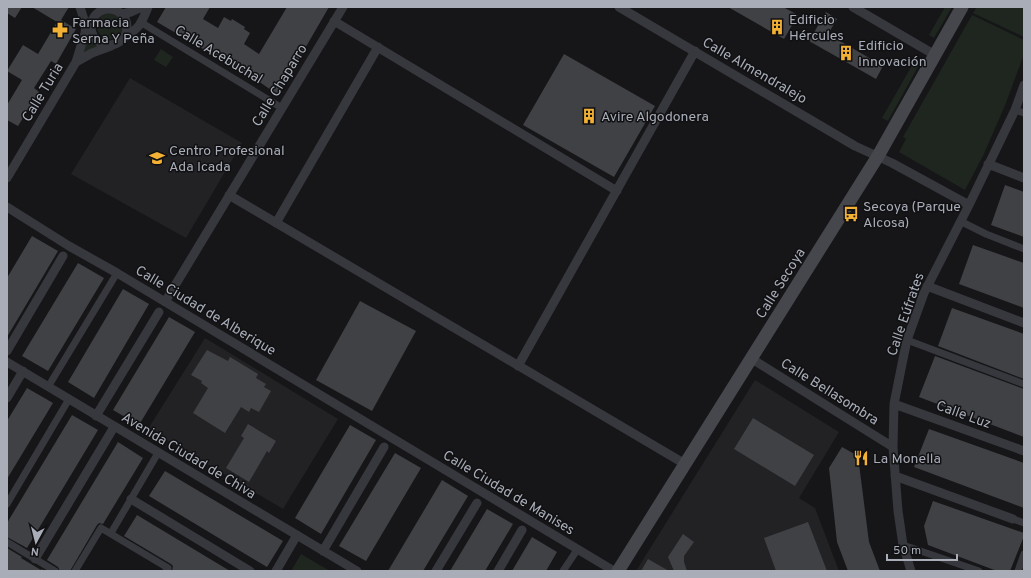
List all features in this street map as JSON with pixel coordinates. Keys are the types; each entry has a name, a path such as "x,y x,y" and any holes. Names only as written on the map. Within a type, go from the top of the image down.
{"main road":[{"name":"Calle Secoya","path":"618,571 878,156 962,7"}],"street":[{"path":"80,7 97,41 110,45 120,41 127,32 125,19 117,11"},
{"path":"88,25 96,14 103,10 110,9 131,12 142,7"},
{"name":"Calle Turia","path":"76,62 92,53 120,41 133,32 142,23 148,7"},
{"name":"Calle Chaparro","path":"165,302 343,7"},
{"name":"Calle Almendralejo","path":"620,7 849,142 969,205"},
{"path":"853,7 935,55"},
{"path":"334,21 617,191"},
{"name":"Calle Acebuchal","path":"142,23 282,108"},
{"name":"Calle Turia","path":"7,178 76,62 88,25"},
{"path":"276,223 378,47"},
{"path":"518,366 695,51"},
{"name":"Calle Eúfrates","path":"911,571 903,544 893,447 894,404 907,340 927,286 969,205 1014,110 1024,85"},
{"path":"1014,110 1024,113"},
{"path":"988,164 1024,178"},
{"path":"229,195 685,464"},
{"name":"Calle Ciudad de Alberique","path":"7,207 390,437"},
{"path":"960,221 986,234 1024,249"},
{"path":"7,352 70,246"},
{"path":"48,387 117,273"},
{"path":"927,286 1024,322"},
{"path":"96,416 165,302"},
{"path":"907,340 1024,384"},
{"name":"Calle Bellasombra","path":"752,358 893,447"},
{"name":"Avenida Ciudad de Chiva","path":"7,362 356,571"},
{"path":"7,398 23,371"},
{"path":"7,504 69,399"},
{"name":"Calle Luz","path":"894,404 1024,451"},
{"path":"35,559 114,427"},
{"path":"322,550 390,437"},
{"name":"Calle Ciudad de Manises","path":"390,437 528,519 576,550 614,571"},
{"path":"110,533 158,453"},
{"path":"895,476 1024,523"},
{"path":"436,571 483,492"},
{"path":"131,499 250,571"},
{"path":"498,571 528,519"},
{"path":"75,571 101,528 168,568 166,571"},
{"path":"276,571 297,535"},
{"path":"7,542 55,571"},
{"path":"903,544 980,571"},
{"path":"563,571 576,550"},
{"path":"1018,571 1024,554"}],"shaded area":[{"path":"945,7 952,7 934,38 929,35"},
{"path":"977,7 1024,7 1024,37 973,13"},
{"path":"110,13 119,17 123,26 119,35 110,39 101,35 97,26 101,17"},
{"path":"972,15 1024,40 1024,54 1006,103 983,156 965,190 899,152 906,139 903,137"},
{"path":"88,35 99,47 84,54 83,52"},
{"path":"161,49 173,57 166,67 154,60"},
{"path":"914,62 919,65 888,121 882,118"},
{"name":"Centro Profesional Ada Icada","path":"130,78 242,143 186,238 71,174"},
{"path":"205,338 338,419 283,509 148,429"},
{"path":"755,380 839,432 799,498 815,508 839,571 636,571"},
{"path":"301,554 330,571 291,571"}],"building":[{"path":"7,7 22,7 15,18 7,13"},
{"path":"32,7 69,7 61,20 76,29 56,64 51,61 34,88 39,92 18,126 7,120 7,105 22,80 7,71 23,45 38,54 57,22"},
{"path":"166,7 210,7 203,19 218,28 224,17 231,21 232,19 245,27 244,29 250,33 244,44 259,54 287,7 329,7 278,95 254,78 157,22"},
{"name":"Edificio Hércules","path":"728,7 783,7 798,15 784,39"},
{"name":"Edificio Innovación","path":"826,12 837,19 828,34 883,66 876,79 809,41"},
{"name":"Avire Algodonera","path":"564,54 655,106 614,177 523,125"},
{"path":"1005,185 1024,192 1024,237 991,225"},
{"path":"32,236 58,251 7,337 7,278"},
{"path":"973,245 1024,263 1024,308 959,284"},
{"path":"78,263 104,278 48,371 22,356"},
{"path":"123,289 149,304 94,398 68,382"},
{"path":"360,301 416,331 372,411 316,380"},
{"path":"952,308 1024,334 1024,379 938,346"},
{"path":"169,317 195,332 139,425 113,410"},
{"path":"207,350 228,361 230,357 258,374 256,378 266,384 264,387 271,391 259,412 251,408 249,412 241,407 225,433 193,413 208,388 201,383 202,381 191,375"},
{"path":"935,356 1024,389 1024,437 919,397"},
{"path":"27,388 53,403 7,479 7,421"},
{"path":"72,415 98,430 27,548 7,537 7,523"},
{"path":"753,418 814,455 795,486 734,449"},
{"path":"248,424 276,441 269,453 267,451 249,482 226,468 244,438 241,436"},
{"path":"350,425 376,440 321,534 295,518"},
{"path":"929,429 1024,463 1024,508 914,467"},
{"path":"118,442 143,458 103,524 99,523 97,525 70,571 60,571 58,567 47,560"},
{"path":"842,447 858,456 869,542 880,571 848,571 837,542 829,468"},
{"path":"395,453 421,468 366,561 339,546"},
{"path":"165,471 283,541 267,567 149,496"},
{"path":"442,480 468,496 423,571 388,571"},
{"path":"933,501 1024,533 1010,571 997,571 928,545 924,526"},
{"path":"487,509 513,524 485,571 450,571"},
{"path":"137,515 230,571 172,571 173,566 171,564 124,536"},
{"path":"808,522 827,571 776,571 764,538"},
{"path":"683,534 694,542 684,556 687,571 674,571 668,557"},
{"path":"532,537 557,552 546,571 512,571"},
{"path":"7,548 22,557 21,558 45,571 7,571"},
{"path":"648,559 669,571 641,571"}],"place":[{"name":"Edificio Hércules","path":"777,27"},
{"name":"Farmacia Serna Y Peña","path":"60,30"},
{"name":"Edificio Innovación","path":"846,53"},
{"name":"Avire Algodonera","path":"589,116"},
{"name":"Centro Profesional Ada Icada","path":"157,158"},
{"name":"Secoya (Parque Alcosa)","path":"851,214"},
{"name":"La Monella","path":"861,458"}]}
